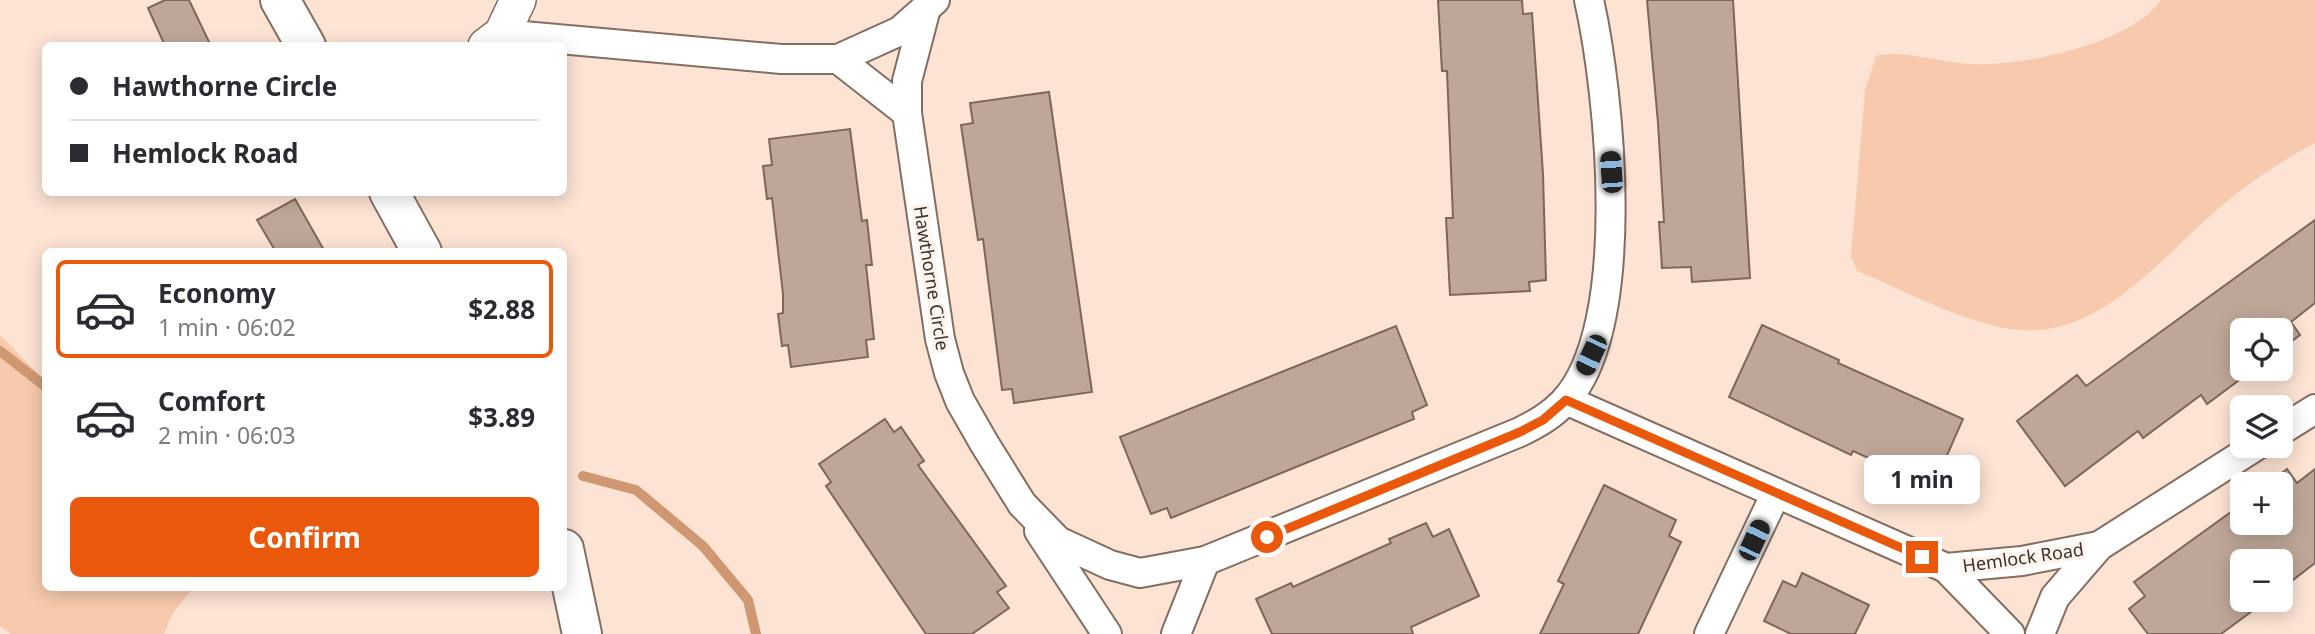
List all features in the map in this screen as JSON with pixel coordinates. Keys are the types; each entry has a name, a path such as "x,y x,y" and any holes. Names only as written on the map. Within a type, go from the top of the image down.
{"main road":[{"path":"280,0 304,42"},
{"path":"391,196 420,248"},
{"path":"567,563 582,634"}],"street":[{"path":"494,40 518,0"},
{"name":"Hawthorne Circle","path":"930,6 907,81 907,113 940,340 949,373 972,422 1022,504 1058,541 1110,565 1140,573 1205,561 1520,432 1543,420 1566,400 1591,355 1600,314 1611,229 1611,172 1603,72 1589,0"},
{"name":"Hawthorne Circle","path":"567,45 781,60 838,59 886,40 930,6"},
{"name":"Hawthorne Circle","path":"494,40 523,42"},
{"path":"838,59 907,113"},
{"name":"Hemlock Road","path":"1566,400 1946,568 2010,634"},
{"path":"2293,423 2315,409"},
{"path":"2040,634 2055,597 2098,546 2237,458"},
{"path":"1709,634 1776,493"},
{"path":"1022,504 1107,634"},
{"name":"Hemlock Road","path":"1946,568 2022,561 2098,546"},
{"path":"1176,634 1205,561"}],"shaded area":[{"path":"2161,0 2315,0 2315,143 2241,190 2161,262 2109,304 2081,319 2052,328 2021,330 1979,322 1857,271 1851,256 1865,90 1876,56 1909,55 1971,64 2045,57 2074,50 2126,29 2146,16"},
{"path":"0,335 42,378 42,591 191,591 173,613 164,634 11,634 0,626"}],"building":[{"path":"165,0 189,0 209,42 163,42 148,8"},
{"path":"1438,0 1522,0 1523,14 1532,13 1543,174 1546,280 1529,282 1530,291 1450,295 1446,218 1453,218 1447,71 1442,71"},
{"path":"1647,0 1733,0 1750,278 1692,282 1691,267 1662,268 1659,222 1664,222"},
{"path":"1049,92 1092,392 1014,403 1012,389 1002,390 983,239 978,240 961,125 973,123 970,103"},
{"path":"850,129 862,221 867,220 872,265 866,265 874,339 866,340 868,357 791,367 788,345 782,346 778,314 783,313 783,294 772,198 767,199 763,166 772,165 769,139"},
{"path":"295,199 323,248 274,248 257,220"},
{"path":"2315,220 2315,303 2293,320 2293,318 2230,318 2230,381 2238,381 2207,404 2201,395 2143,438 2138,431 2065,486 2017,421 2077,375 2086,386"},
{"path":"1762,325 1839,360 1838,363 1963,419 1933,487 1853,451 1851,455 1729,397"},
{"path":"2293,325 2300,335 2293,340"},
{"path":"1396,326 1427,405 1412,412 1414,419 1171,518 1167,508 1151,514 1120,437"},
{"path":"885,419 894,432 901,427 924,461 918,465 1006,586 997,592 1009,608 972,634 926,634 826,486 831,482 819,464"},
{"path":"2315,469 2315,563 2293,580 2293,549 2230,549 2230,612 2251,612 2221,634 2148,634 2129,609 2145,596 2134,582 2230,513 2230,535 2293,535 2293,477 2297,483"},
{"path":"1604,485 1676,520 1669,536 1681,542 1638,634 1540,634 1564,584 1558,581"},
{"path":"1426,523 1433,537 1449,529 1479,596 1411,627 1413,634 1272,634 1256,599 1291,583 1293,587 1391,543 1389,539"},
{"path":"1802,573 1869,605 1855,634 1791,634 1764,621 1783,581 1796,587"}],"waterway":[{"path":"0,351 42,384"},
{"path":"583,476 636,490 703,546 748,600 756,634"}],"route":[{"path":"1267,537 1520,432 1543,420 1566,400 1922,557"}]}
